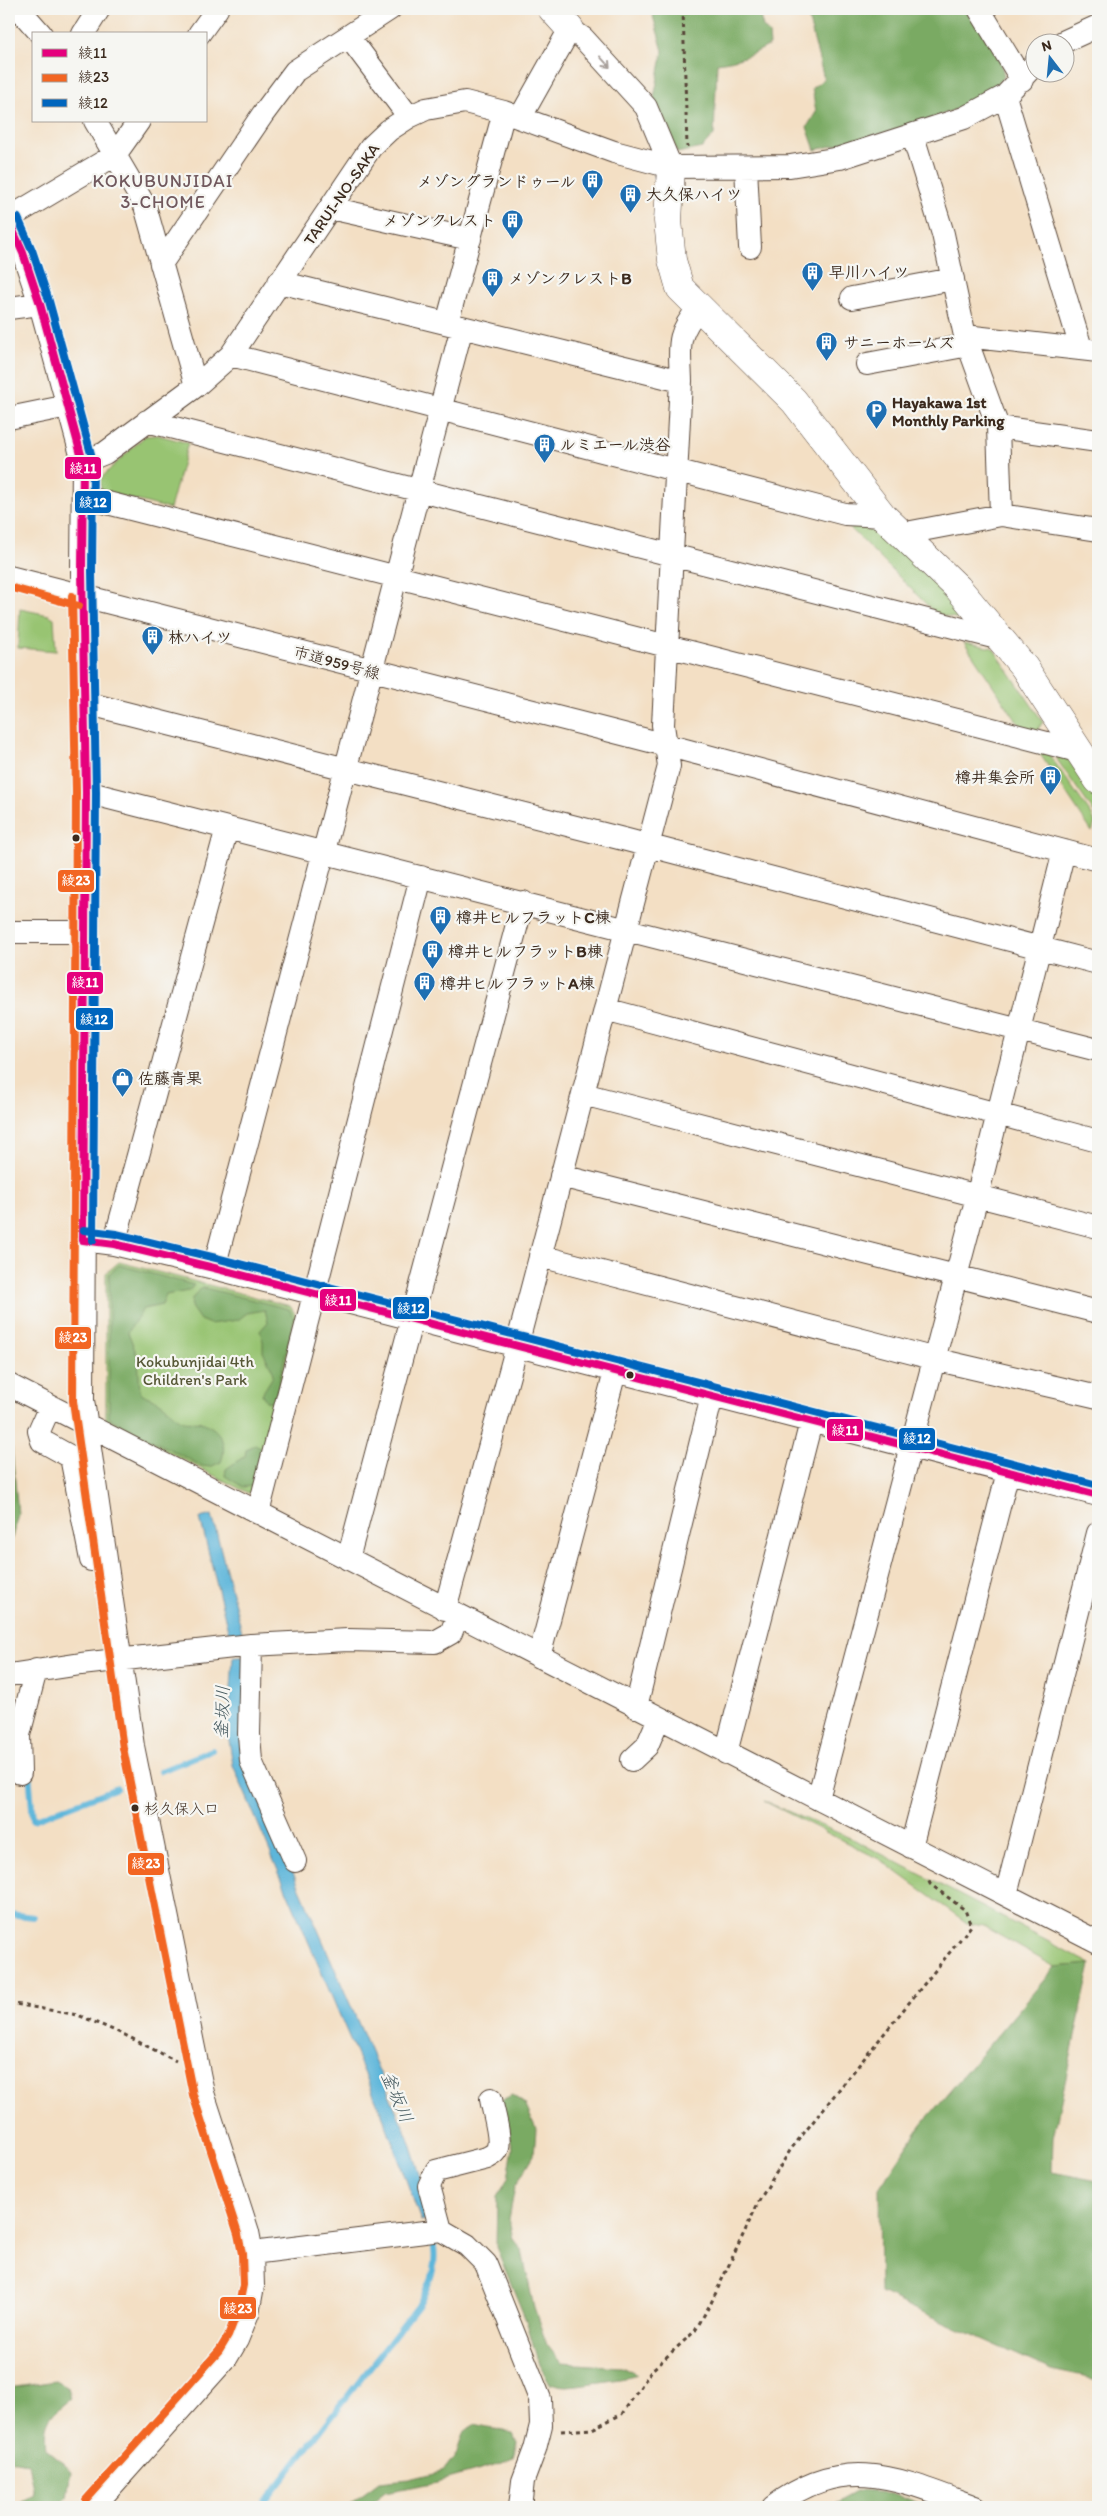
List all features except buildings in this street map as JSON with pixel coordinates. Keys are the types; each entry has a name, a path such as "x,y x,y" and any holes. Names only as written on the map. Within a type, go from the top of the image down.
{"main road":[{"path":"552,9 570,29"},
{"path":"679,168 668,221 672,260 680,288 794,401 892,525 958,588 1024,667 1090,762"}],"street":[{"path":"19,9 39,32"},
{"path":"84,32 99,9"},
{"path":"201,32 217,9"},
{"path":"161,264 263,114 295,71 390,9"},
{"path":"979,9 1024,67"},
{"path":"214,1268 440,410 470,239 512,115 570,29 583,38 646,108 679,168"},
{"path":"1074,37 1097,32"},
{"path":"349,37 409,117"},
{"name":"TARUI-NO-SAKA","path":"83,462 106,453 196,386 231,355 371,147 388,130 426,109 465,102 512,115 614,152 679,168 790,166 840,158 964,118 1005,96 1024,76"},
{"path":"867,364 967,340 1089,350 1005,96"},
{"path":"96,122 145,206 196,386"},
{"path":"93,2507 214,2373 237,2340 248,2313 253,2286 252,2252 248,2232 203,2093 180,1969 133,1746 83,1400 86,703 82,596 83,462 40,304 23,253 9,220 115,155 138,122"},
{"path":"913,136 943,234 967,340 998,427 1001,514"},
{"path":"746,167 750,247"},
{"path":"330,208 470,239"},
{"path":"852,298 953,279"},
{"path":"279,282 681,381"},
{"path":"9,308 40,304"},
{"path":"9,1675 120,1659 251,1645 348,1640 435,1642 451,1633 451,1612 516,1347 669,766 663,725 670,556 677,469 681,381 680,348 682,329 699,308"},
{"path":"231,355 892,525 1001,514 1098,530"},
{"path":"9,418 68,406"},
{"path":"147,421 418,492 1001,639"},
{"path":"998,427 1098,442"},
{"path":"84,497 667,644 1090,762"},
{"name":"市道959号線","path":"9,577 666,745 1098,860"},
{"path":"86,703 1098,963"},
{"path":"86,792 626,928 1098,1050"},
{"path":"114,1244 227,828"},
{"path":"818,1799 956,1278 1064,851"},
{"path":"258,1513 421,877"},
{"path":"348,1559 522,902"},
{"path":"9,932 85,932"},
{"path":"605,1009 1098,1141"},
{"path":"583,1094 1098,1227"},
{"path":"561,1176 956,1278 1098,1312"},
{"path":"83,1240 114,1244 214,1268 1098,1495"},
{"path":"540,1256 934,1358 1098,1397"},
{"path":"540,1657 615,1372"},
{"path":"9,1385 87,1427 1098,1942"},
{"path":"636,1707 712,1396"},
{"path":"50,1406 39,1431 42,1441 71,1457 94,1576 107,1576"},
{"path":"726,1753 811,1422"},
{"path":"911,1846 1008,1472"},
{"path":"1006,1895 1098,1533"},
{"path":"251,1645 249,1734 251,1761 295,1861"},
{"path":"20,1773 20,1730 36,1670"},
{"path":"632,1760 647,1746 658,1718"},
{"path":"434,2231 429,2186 430,2178 436,2170 487,2158 494,2154 498,2147 490,2099"},
{"path":"252,2252 434,2231 467,2245 486,2264 540,2399 541,2425 536,2448 523,2481 520,2507"},
{"path":"773,2507 788,2495 827,2479 863,2474 903,2480 975,2507"}],"path":[{"path":"679,168 683,9"},
{"path":"541,2425 557,2431 592,2429 622,2414 652,2370 694,2331 711,2303 760,2199 790,2149 971,1926 965,1910 930,1884 924,1872"},
{"path":"9,2003 78,2015 125,2034 178,2062 197,2065"}],"green space":[{"path":"651,9 758,9 763,27 769,34 770,45 744,57 717,63 714,135 702,148 677,153 667,124 653,103 663,51"},
{"path":"808,9 970,9 1001,61 1004,77 978,101 912,126 815,150 807,127 816,112 812,88 824,79 808,17"},
{"path":"158,435 188,443 170,509 101,491 100,480 107,472 145,436"},
{"path":"845,523 882,532 966,614 963,620 936,614"},
{"path":"20,609 49,615 54,618 56,651 18,648"},
{"path":"964,642 993,648 1043,722 1036,732 1022,729"},
{"path":"1036,748 1046,750 1093,817 1095,823 1092,832"},
{"path":"1055,752 1065,755 1098,801 1098,818 1058,761"},
{"name":"Kokubunjidai 4th Children's Park","path":"119,1262 290,1306 297,1317 257,1491 248,1493 106,1420 106,1273"},
{"path":"119,1265 194,1285 189,1291 166,1295 162,1305 143,1309 128,1332 138,1358 140,1392 161,1403 179,1419 201,1422 213,1428 223,1443 224,1449 221,1462 210,1467 202,1466 109,1418 109,1274"},
{"path":"201,1287 289,1309 294,1318 274,1403 266,1401 262,1394 272,1378 273,1371 263,1352 263,1341 260,1331 268,1322 265,1310 247,1313 238,1320 210,1324 200,1320 191,1307 192,1299"},
{"path":"9,1439 12,1449 18,1514 9,1551"},
{"path":"255,1444 261,1448 262,1455 254,1486 243,1487 225,1476 226,1469 245,1456 246,1450"},
{"path":"764,1801 855,1840 1091,1964 1055,1967 983,1926 967,1923 879,1859"},
{"path":"1091,1964 1053,2137 1052,2172 1098,2181 1098,2380 1051,2370 880,2293 879,2188 922,2124 1055,1967"},
{"path":"512,2095 525,2104 536,2129 534,2155 515,2187 509,2219 513,2239 522,2251 534,2308 547,2345 562,2363 622,2367 637,2375 603,2382 564,2386 550,2383 539,2365 527,2323 496,2247 497,2197 508,2178 513,2148 500,2101"},
{"path":"56,2381 67,2387 70,2399 52,2415 47,2425 45,2440 46,2449 71,2470 67,2497 59,2507 9,2507 34,2495 28,2463 9,2460 9,2388"},
{"path":"473,2425 513,2433 518,2444 514,2458 495,2466 437,2482 385,2492 366,2507 345,2507 379,2482 409,2479 445,2470 455,2457 463,2433"},
{"path":"856,2491 892,2493 930,2507 834,2507 834,2503"}],"water":[{"path":"212,1515 243,1636 230,1638 200,1518"},
{"path":"233,1657 246,1657 250,1773 409,2140 434,2218 421,2221 384,2119 233,1765 228,1734"}],"waterway":[{"path":"161,1771 212,1750"},
{"path":"29,1772 33,1820 117,1788"},
{"path":"9,1914 34,1917"},
{"name":"釜坂川","path":"261,2507 418,2306 433,2271 435,2254 431,2234"}],"transit line":[{"name":"綾12","path":"18,218 32,250 49,301 93,461 92,571 96,792 93,1240"},
{"name":"綾11","path":"9,222 23,253 40,304 83,462 82,571 86,792 83,1240"},
{"name":"綾23","path":"9,587 79,606"},
{"name":"綾23","path":"72,596 76,792 73,1401 123,1748 193,2095 238,2234 242,2254 243,2285 238,2310 228,2336 219,2351 86,2500"},
{"name":"綾12","path":"84,1230 116,1234 216,1258 1098,1485"},
{"name":"綾11","path":"83,1240 114,1244 214,1268 1098,1495"}],"place":[{"name":"メゾングランドゥール","path":"592,200"},
{"name":"大久保ハイツ","path":"630,213"},
{"name":"メゾンクレスト","path":"512,239"},
{"name":"早川ハイツ","path":"813,291"},
{"name":"メゾンクレストB","path":"492,297"},
{"name":"サニーホームズ","path":"827,361"},
{"name":"Hayakawa 1st Monthly Parking","path":"876,430"},
{"name":"ルミエール渋谷","path":"544,463"},
{"name":"林ハイツ","path":"152,656"},
{"name":"樽井集会所","path":"1051,796"},
{"name":"樽井ヒルフラットC棟","path":"440,936"},
{"name":"樽井ヒルフラットB棟","path":"432,970"},
{"name":"樽井ヒルフラットA棟","path":"424,1002"},
{"name":"佐藤青果","path":"122,1097"},
{"name":"杉久保入口","path":"135,1808"}],"district":[{"name":"KOKUBUNJIDAI 3-CHOME","path":"163,191"}]}
